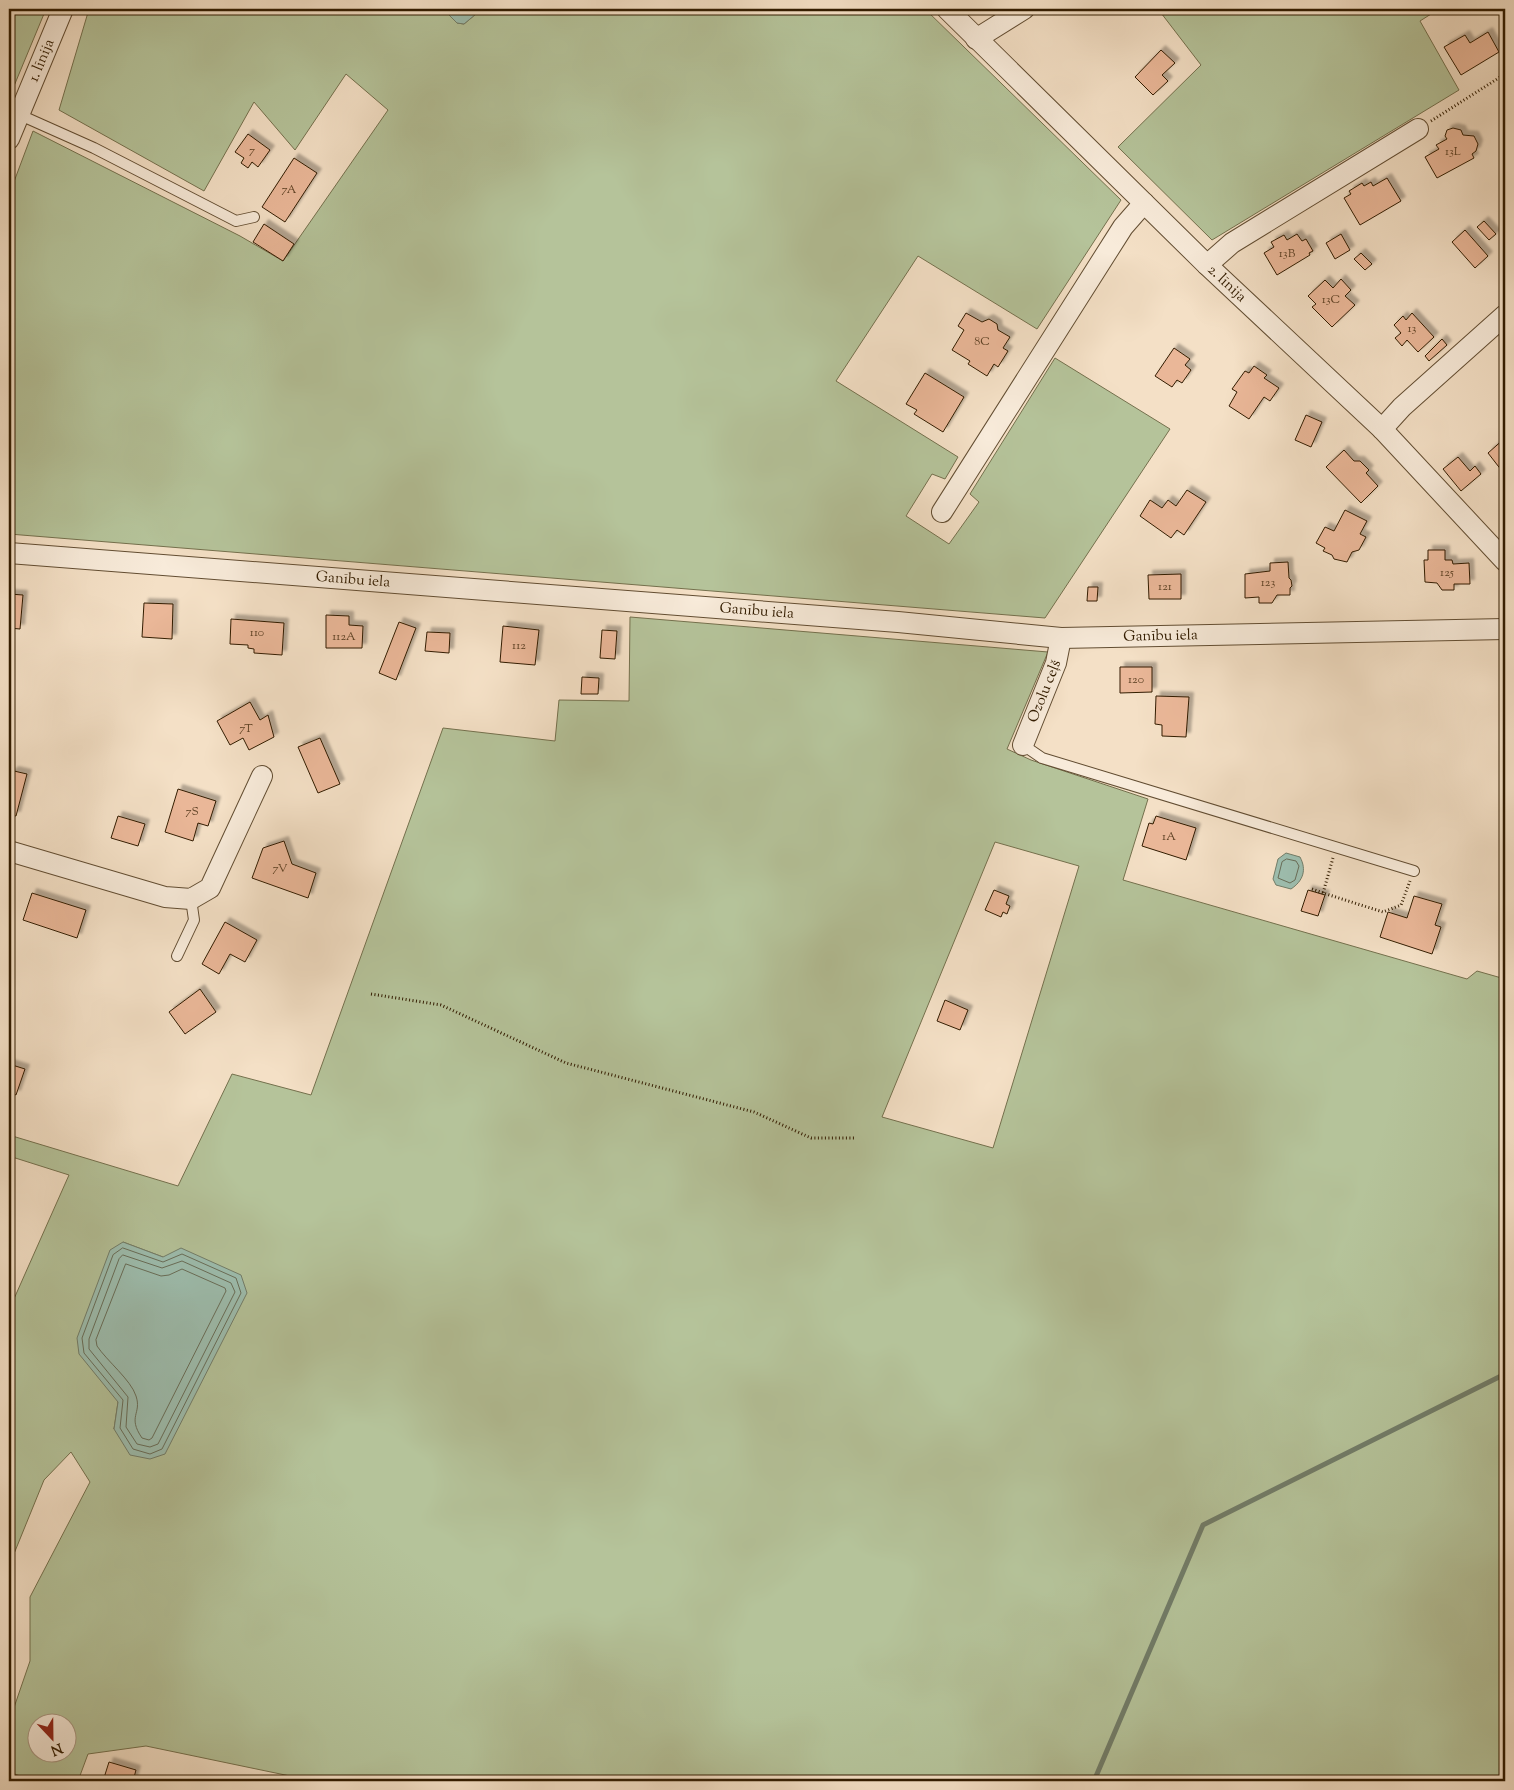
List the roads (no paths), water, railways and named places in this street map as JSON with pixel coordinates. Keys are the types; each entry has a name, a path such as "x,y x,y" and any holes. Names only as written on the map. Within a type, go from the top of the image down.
{"street":[{"name":"1. līnija","path":"9,139 63,9"},
{"name":"2. līnija","path":"947,9 1207,265 1382,429 1505,561"},
{"path":"976,39 1024,9"},
{"path":"1207,265 1232,243 1418,129"},
{"path":"942,512 1123,227 1144,204"},
{"path":"1382,429 1402,407 1505,315"},
{"name":"Ganību iela","path":"9,553 898,622 1061,638 1505,630"},
{"name":"Ozolu ceļš","path":"1023,745 1056,663 1061,638"},
{"path":"9,852 165,897 191,899 210,888 262,776"}],"lane":[{"path":"20,115 94,148 236,221 254,217"},
{"path":"1023,745 1042,758 1414,871"},
{"path":"178,956 194,920 191,899"}],"water":[{"path":"443,9 482,9 464,24 457,23"},
{"path":"1286,853 1300,857 1303,866 1301,879 1291,889 1276,885 1273,879 1278,859"},
{"path":"123,1242 163,1257 181,1248 241,1275 247,1293 165,1454 150,1459 130,1455 114,1429 118,1402 79,1354 77,1338 110,1250"}],"waterway":[{"path":"1094,1781 1203,1525 1505,1374"}]}
